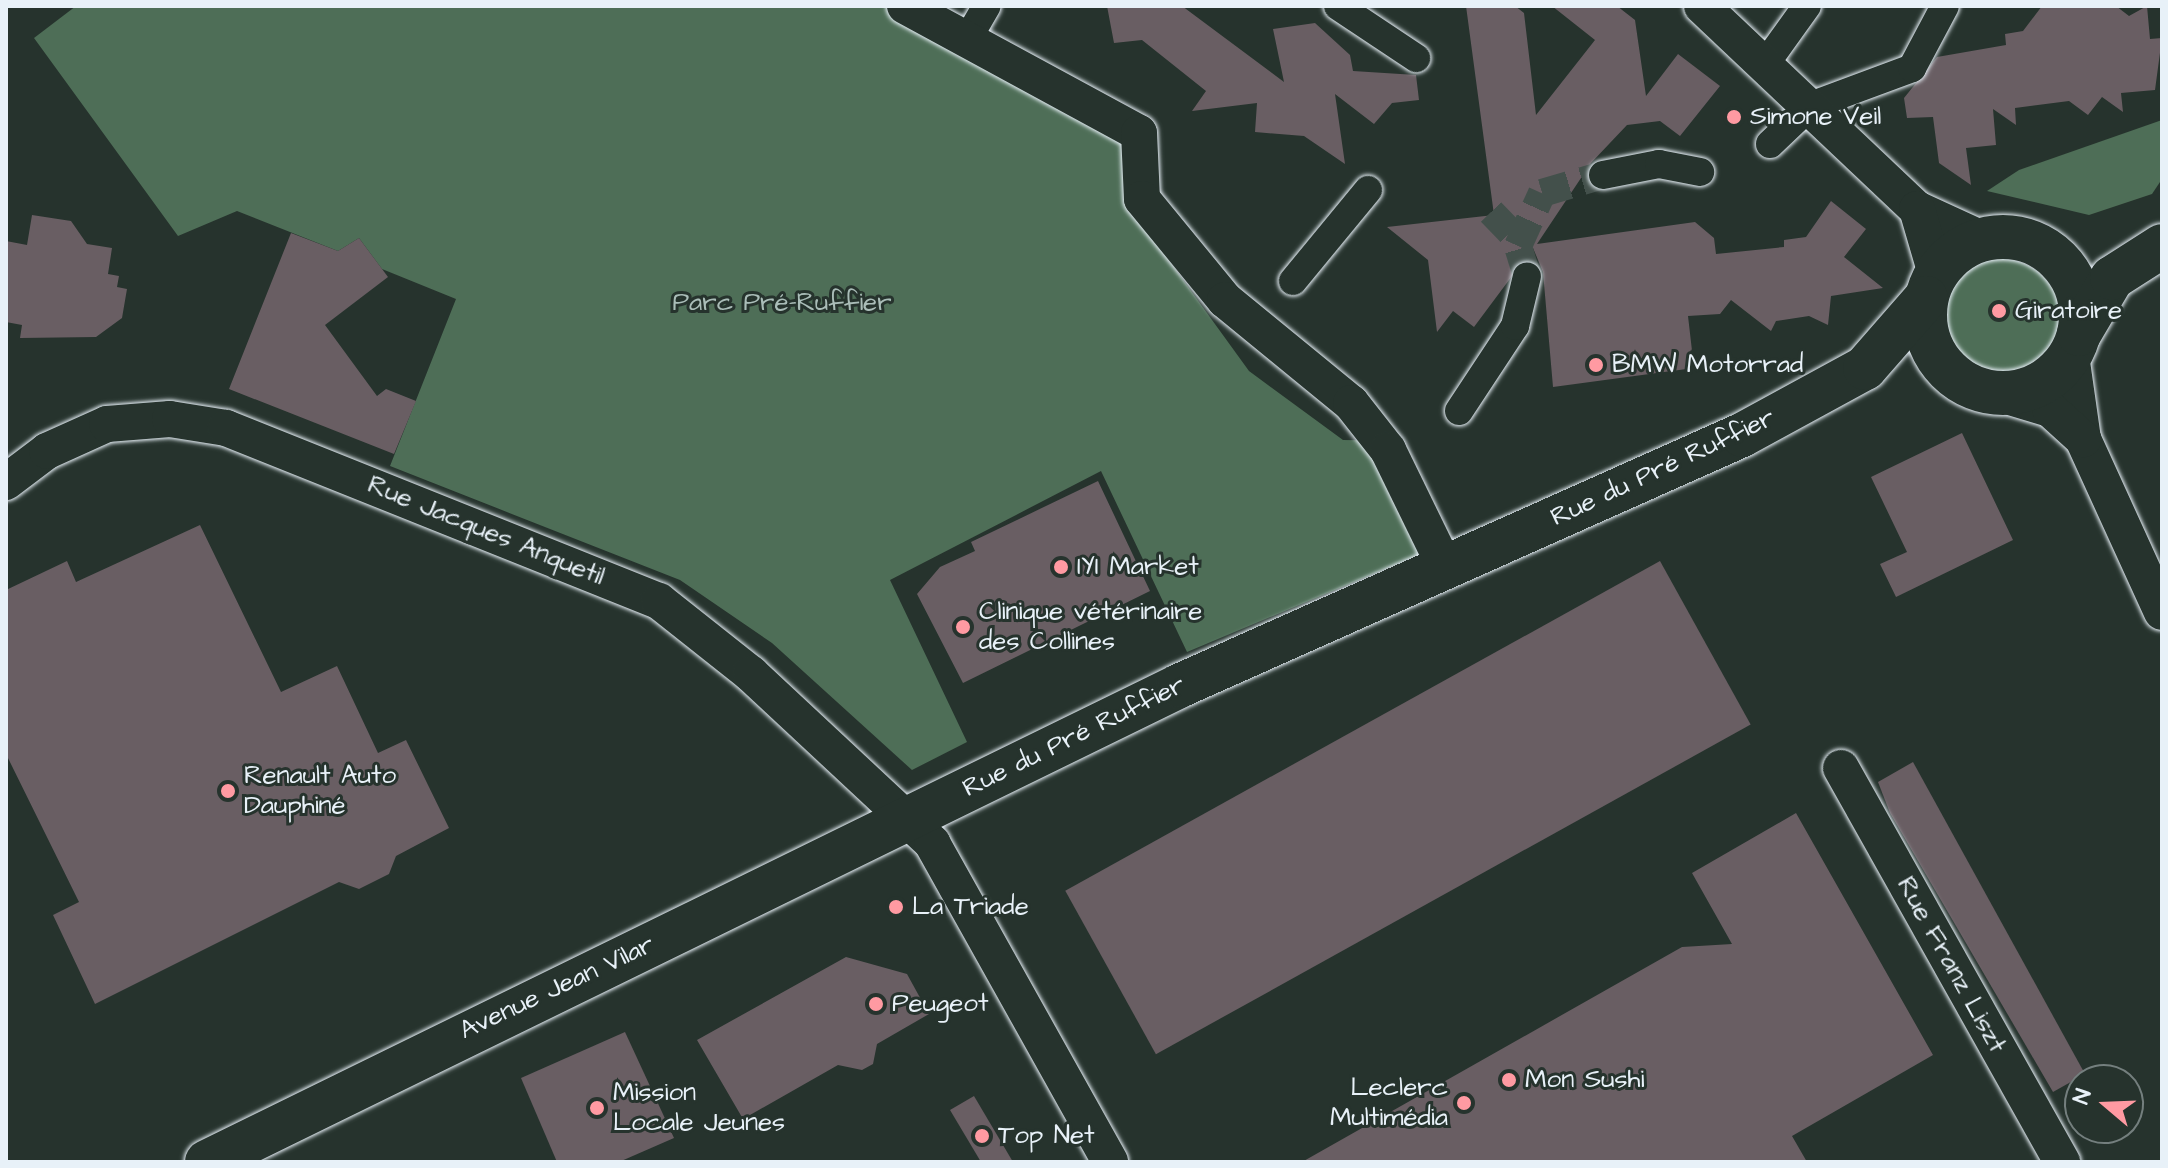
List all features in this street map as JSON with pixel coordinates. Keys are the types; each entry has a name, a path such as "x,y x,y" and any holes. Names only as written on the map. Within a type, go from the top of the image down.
{"main road":[{"path":"1865,368 1931,286 1982,239 2025,240 2044,248 2158,248"},
{"path":"2044,248 2078,293 2075,344"},
{"path":"1865,368 1951,375 2000,394 2035,387 2075,344 2112,278 2158,248"},
{"path":"1931,286 1931,349 1951,375"},
{"name":"Rue du Pré Ruffier","path":"908,818 1179,686 1742,435 1865,368"},
{"name":"Avenue Jean Vilar","path":"207,1162 908,818"}],"street":[{"path":"905,6 1139,133 1142,199 1225,300 1351,403 1388,450 1446,569"},
{"path":"967,40 987,6"},
{"path":"1338,6 1416,58"},
{"path":"1702,6 1766,63 1917,209 1982,239"},
{"path":"1766,63 1807,6"},
{"path":"1770,144 1810,106 1912,68 1945,6"},
{"path":"1603,175 1659,164 1700,172"},
{"path":"1293,281 1368,190"},
{"path":"1917,209 1931,286"},
{"path":"1459,411 1515,326 1527,276"},
{"path":"2075,344 2083,439 2162,612"},
{"path":"2000,394 2050,409 2083,439"},
{"name":"Rue Jacques Anquetil","path":"6,482 47,451 107,424 170,419 226,428 659,601 908,818"},
{"name":"Rue Franz Liszt","path":"1841,768 2062,1162"},
{"path":"908,818 955,878 1110,1162"}],"green space":[{"name":"Parc Pré-Ruffier","path":"76,6 886,6 1128,137 1128,204 1249,371 1343,440 1399,441 1447,543 1187,652 1101,471 890,580 967,742 912,770 772,643 680,580 390,466 456,299 382,269 359,238 338,251 237,211 178,236 34,38"},
{"path":"2162,120 2162,179 2152,194 2089,215 1987,191 2019,170"},
{"path":"2001,259 2024,263 2043,276 2056,295 2060,318 2056,341 2043,360 2024,373 2001,377 1978,373 1959,360 1946,341 1942,318 1946,295 1959,276 1978,263"}],"building":[{"path":"1107,6 1182,6 1284,82 1273,29 1315,23 1350,55 1353,71 1416,75 1419,100 1392,103 1374,124 1335,94 1345,164 1304,136 1255,132 1257,103 1192,111 1206,91 1142,40 1114,43"},
{"path":"1466,6 1515,6 1524,13 1536,115 1595,40 1552,6 1617,6 1635,20 1646,96 1678,54 1720,86 1680,136 1660,121 1627,125 1591,163 1537,244 1695,222 1714,238 1716,254 1784,247 1784,240 1806,237 1831,201 1866,229 1844,257 1883,288 1831,296 1828,325 1809,316 1776,321 1771,331 1731,300 1720,314 1688,316 1694,368 1553,387 1543,272 1533,248 1474,327 1453,311 1437,332 1428,260 1387,227 1494,215"},
{"path":"2042,6 2116,6 2129,16 2147,6 2150,39 2162,38 2155,90 2121,93 2123,112 2102,97 2088,115 2069,101 2015,108 2016,125 1993,109 1996,145 1966,148 1971,185 1939,163 1933,117 1907,118 1904,98 1937,57 2006,45 2005,34 2023,31"},
{"path":"32,215 71,221 87,244 112,248 108,274 119,276 117,287 127,289 122,318 96,337 20,338 22,325 6,322 6,241 27,245"},
{"path":"291,233 338,251 359,238 388,277 325,325 377,396 386,389 416,401 394,454 229,389"},
{"path":"1962,433 2013,540 1896,597 1880,564 1907,552 1871,477"},
{"name":"IYI Market","path":"1098,481 1150,591 963,683 917,594 940,567 975,551 971,542"},
{"name":"Renault Auto Dauphiné","path":"200,525 281,692 337,666 378,753 406,740 449,828 396,856 389,874 359,889 339,882 95,1004 53,915 79,902 6,754 6,590 67,561 76,582"},
{"path":"1660,561 1751,725 1156,1054 1065,891"},
{"path":"1913,762 2079,1064 2064,1064 2064,1086 2053,1092 1890,813 1878,782"},
{"path":"1796,813 1933,1055 1792,1136 1807,1162 1302,1162 1682,947 1732,944 1692,873"},
{"path":"846,957 907,974 929,1014 877,1044 873,1064 862,1070 838,1065 743,1119 697,1040"},
{"name":"Mission Locale Jeunes","path":"625,1032 674,1138 619,1162 557,1162 521,1078"},
{"name":"Top Net","path":"974,1096 1013,1162 981,1162 950,1110"}],"tunnel":[{"path":"1527,276 1518,246 1542,193 1603,175"},
{"path":"1491,212 1519,241"}],"place":[{"name":"Simone Veil","path":"1734,117"},
{"name":"Giratoire","path":"1999,311"},
{"name":"BMW Motorrad","path":"1596,365"},
{"name":"IYI Market","path":"1061,567"},
{"name":"Clinique vétérinaire des Collines","path":"963,627"},
{"name":"Renault Auto Dauphiné","path":"228,791"},
{"name":"La Triade","path":"896,907"},
{"name":"Peugeot","path":"876,1004"},
{"name":"Mon Sushi","path":"1509,1080"},
{"name":"Leclerc Multimédia","path":"1464,1103"},
{"name":"Mission Locale Jeunes","path":"597,1108"},
{"name":"Top Net","path":"982,1136"}]}
